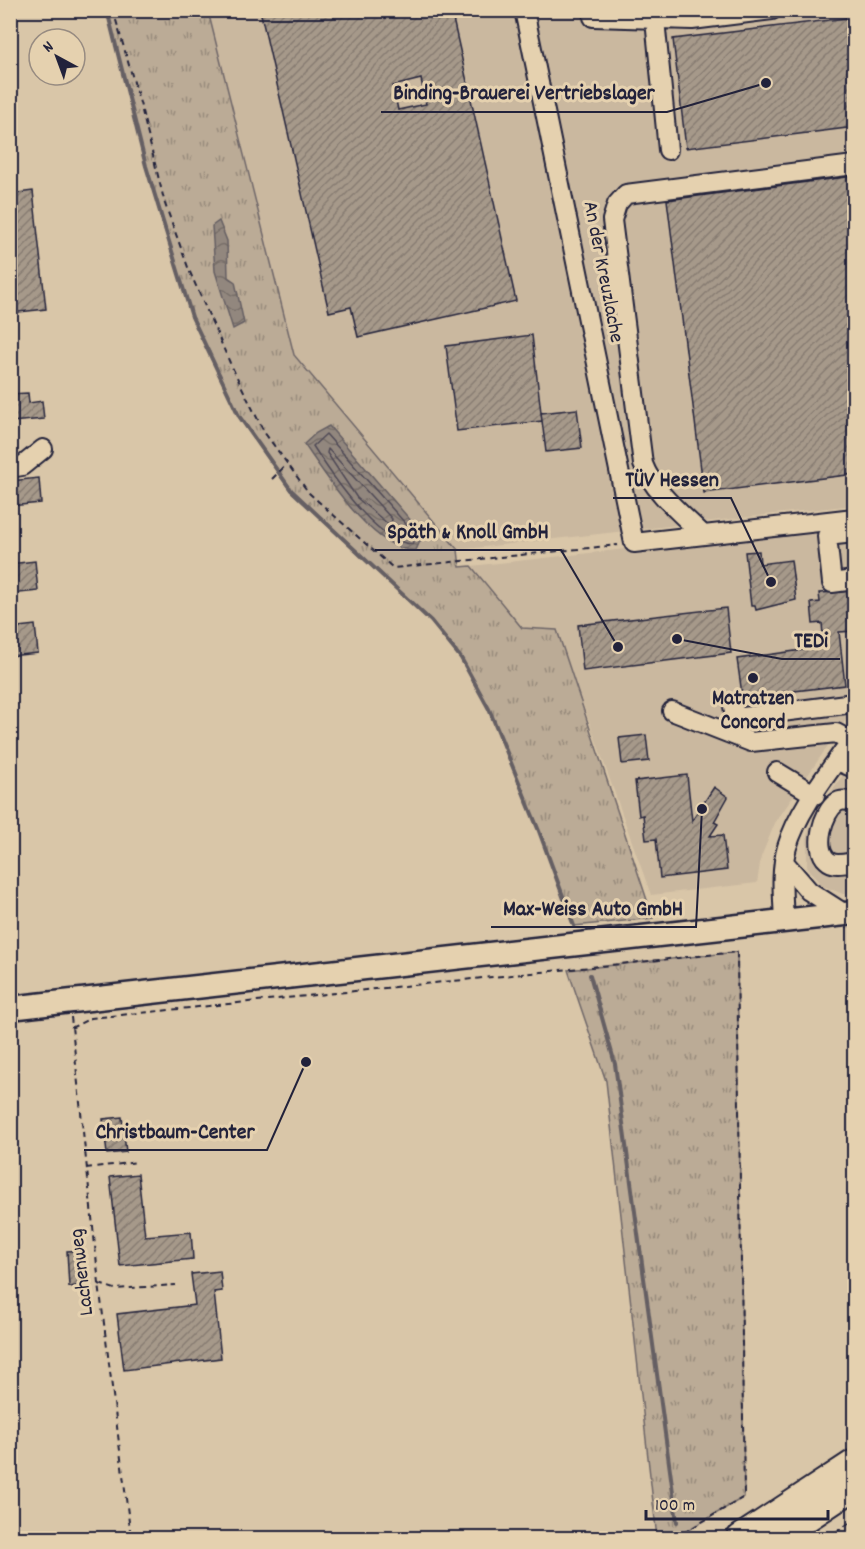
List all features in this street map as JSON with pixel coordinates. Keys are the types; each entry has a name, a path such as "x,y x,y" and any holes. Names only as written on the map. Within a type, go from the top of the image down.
{"highway":[{"path":"740,1539 855,1463"},
{"path":"777,1539 855,1487"}],"main road":[{"path":"10,1008 850,913"}],"street":[{"name":"An der Kreuzlache","path":"524,10 634,543"},
{"path":"593,17 654,15 692,20 772,10"},
{"path":"654,15 668,150"},
{"path":"703,535 648,478 643,464 612,220 617,204 626,195 855,165"},
{"path":"10,468 22,466 43,449"},
{"path":"634,543 855,518"},
{"path":"855,533 827,536 832,583 855,580"},
{"path":"734,706 735,718 855,703"},
{"path":"672,711 751,742 836,733 853,738 793,831 784,862 784,921"},
{"path":"837,761 855,768"},
{"path":"777,772 815,795"},
{"path":"848,801 835,803 824,819 820,831 822,853 827,860 836,864 855,862"},
{"path":"784,862 809,891 850,913"}],"path":[{"path":"112,10 140,103 165,204 189,270 230,363 264,432 286,465 309,493 336,520 393,568 634,543"},
{"path":"272,479 286,465"},
{"path":"71,1028 91,1018 737,952 744,1497 675,1539"},
{"name":"Lachenweg","path":"70,1001 99,1284 131,1539"},
{"path":"86,1168 138,1162"},
{"path":"99,1284 115,1289 176,1285"},
{"path":"827,1539 855,1520"}],"shaded area":[{"path":"208,11 854,11 854,505 458,550 294,355"},
{"path":"854,524 854,708 775,823 761,857 757,883 651,895 557,631 522,628 471,566"},
{"path":"854,760 854,893 843,894 821,885 807,866 807,835 814,815"}],"green space":[{"path":"107,11 208,11 294,355 458,550 460,567 471,566 522,628 557,630 653,918 574,926 539,831 489,709 461,658 431,621 291,490 239,416 192,317 146,166"},
{"path":"737,952 744,1497 675,1538 657,1538 606,1081 568,970"}],"water":[{"path":"219,221 227,241 228,277 235,282 244,323 233,329 215,271 212,226"},
{"path":"329,426 419,530 421,539 416,550 400,548 368,526 352,510 325,474 304,444 316,433"}],"building":[{"path":"260,10 451,10 516,301 358,337 351,307 329,312","holes":["421,79 426,104 398,110 393,86"]},
{"path":"855,17 855,127 686,148 673,39"},
{"path":"855,176 855,474 704,493 667,200"},
{"path":"33,191 46,309 10,313 10,194"},
{"path":"532,335 542,421 457,431 446,346"},
{"path":"28,393 29,403 42,401 44,419 11,422 10,394"},
{"path":"577,409 582,448 546,452 541,413"},
{"path":"39,478 41,503 10,506 10,481"},
{"path":"759,551 760,564 791,560 796,600 756,610 755,606 751,606 745,552"},
{"path":"35,561 38,591 10,594 10,564"},
{"path":"855,591 855,631 839,632 845,685 769,694 769,697 743,701 737,659 824,647 822,623 813,624 811,603 820,602 819,593"},
{"path":"726,608 731,653 583,671 578,625"},
{"path":"35,625 38,653 10,656 10,628"},
{"path":"646,735 649,761 622,764 619,738"},
{"path":"687,775 692,821 714,787 728,797 714,822 718,824 710,836 723,835 727,870 660,878 656,839 646,840 643,815 639,816 635,781"},
{"path":"122,1117 126,1152 107,1154 103,1119"},
{"path":"138,1174 145,1236 191,1232 193,1259 120,1266 110,1177"},
{"path":"84,1250 87,1285 69,1287 67,1251"},
{"path":"220,1271 222,1291 214,1292 221,1358 124,1370 117,1314 195,1305 191,1274"}],"waterway":[{"path":"107,10 146,166 192,317 239,416 291,490 431,621 461,658 489,709 539,831 574,926"},
{"path":"590,975 615,1064 677,1522"}],"place":[{"name":"Binding-Brauerei Vertriebslager","path":"766,83"},
{"name":"TÜV Hessen","path":"771,582"},
{"name":"TEDi","path":"677,639"},
{"name":"Späth & Knoll GmbH","path":"618,647"},
{"name":"Matratzen Concord","path":"753,678"},
{"name":"Max-Weiss Auto GmbH","path":"702,809"},
{"name":"Christbaum-Center","path":"306,1062"}]}
